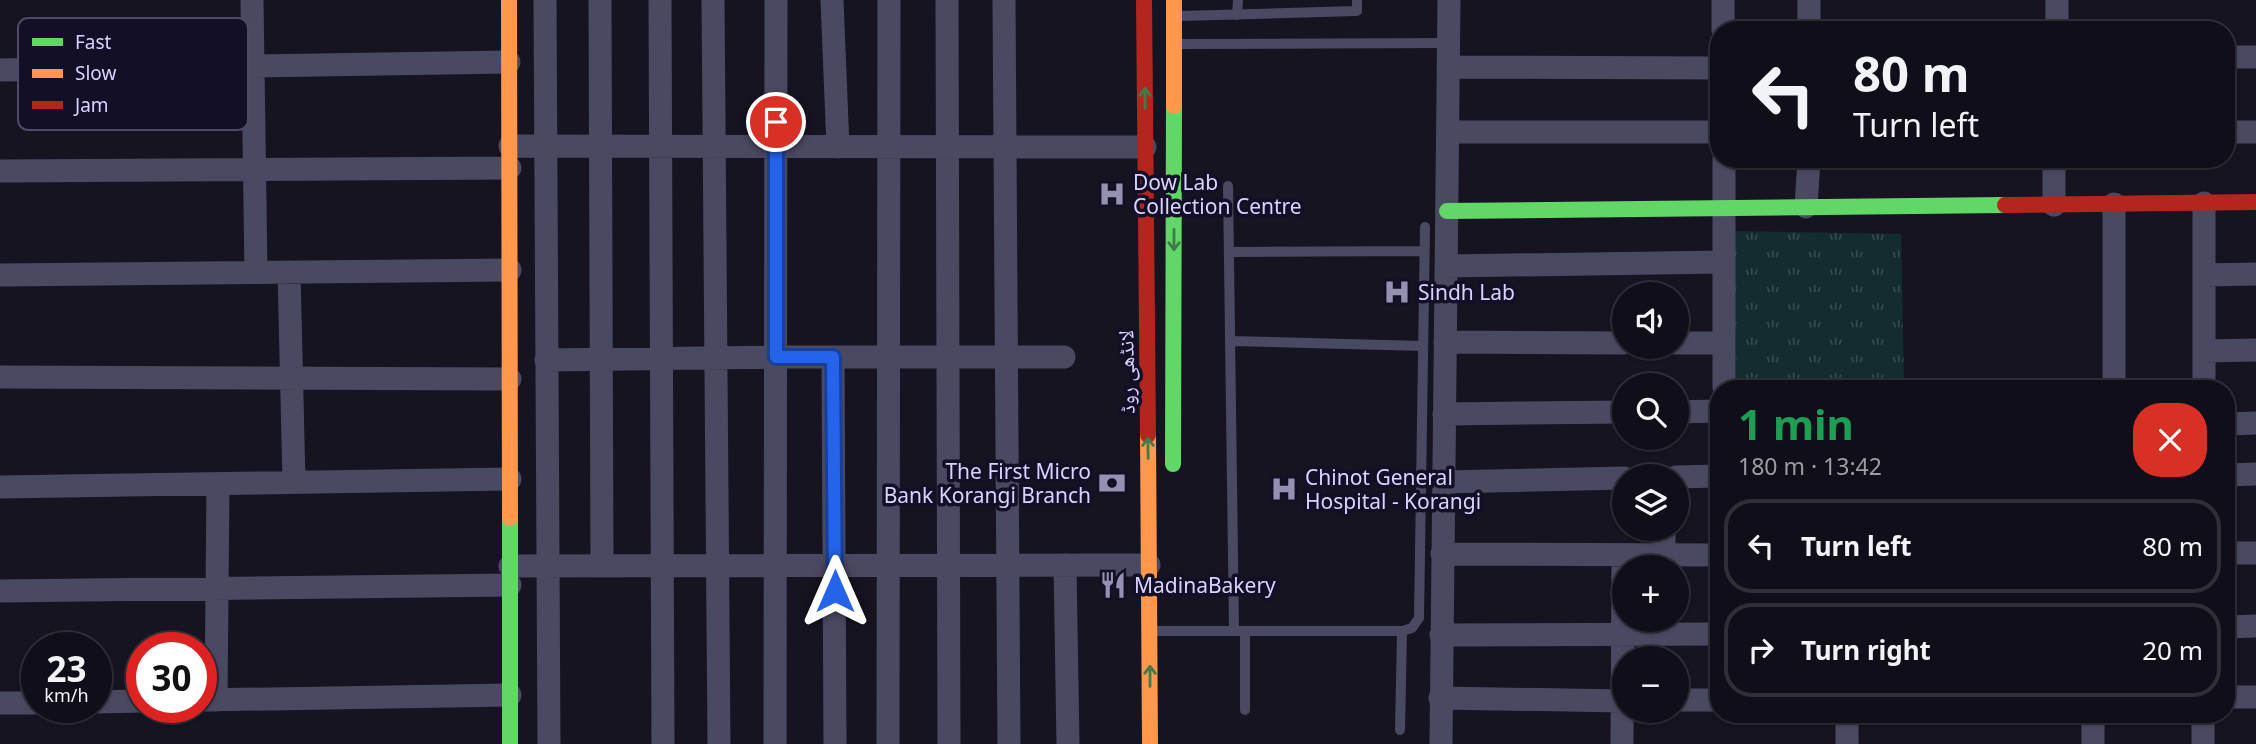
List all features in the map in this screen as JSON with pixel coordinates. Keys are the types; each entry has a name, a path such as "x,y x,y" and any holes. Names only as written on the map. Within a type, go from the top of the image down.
{"street":[{"path":"252,0 256,272"},
{"path":"509,0 510,744"},
{"path":"545,0 549,744"},
{"path":"600,0 602,566"},
{"path":"660,0 663,744"},
{"path":"713,0 719,744"},
{"path":"775,744 776,0"},
{"path":"832,0 838,147"},
{"path":"888,0 888,744"},
{"path":"947,0 949,744"},
{"path":"1004,0 1009,744"},
{"name":"لانڈھی روڈ","path":"1144,0 1150,744"},
{"path":"1441,744 1444,414 1434,344 1446,266 1449,0"},
{"path":"1723,0 1723,21"},
{"path":"1809,0 1809,21"},
{"path":"2057,0 2057,21"},
{"path":"1173,477 1174,8"},
{"path":"2235,57 2256,57"},
{"path":"248,66 509,62"},
{"path":"1448,66 1710,68"},
{"path":"0,70 18,70"},
{"path":"1448,132 1710,132"},
{"path":"2235,132 2256,132"},
{"path":"0,171 255,169 510,157 545,146 1145,147"},
{"path":"1724,168 1724,380"},
{"path":"1806,207 1808,168"},
{"path":"2054,168 2054,205"},
{"path":"1447,211 2256,202"},
{"path":"2204,203 2204,380"},
{"path":"2114,204 2114,380"},
{"path":"1446,266 1724,262"},
{"path":"0,275 510,270"},
{"path":"289,272 294,482"},
{"path":"2204,275 2256,274"},
{"path":"1434,344 1612,343"},
{"path":"1689,343 1724,343"},
{"path":"2204,351 2256,350"},
{"path":"833,357 835,744"},
{"path":"547,360 1064,357"},
{"path":"0,377 510,379"},
{"path":"1689,412 1710,411"},
{"path":"1444,414 1612,412"},
{"path":"2235,424 2256,423"},
{"path":"2235,475 2256,474"},
{"path":"1689,477 1710,476"},
{"path":"1443,482 1612,478"},
{"path":"0,487 510,479"},
{"path":"214,632 218,484"},
{"path":"1664,541 1664,555"},
{"path":"2235,553 2256,553"},
{"path":"1442,554 1623,555"},
{"path":"1689,555 1710,555"},
{"path":"1065,565 1068,744"},
{"path":"0,591 217,588 510,575 548,566 1149,565"},
{"path":"2235,627 2256,626"},
{"path":"1624,632 1624,646"},
{"path":"1441,635 1710,634"},
{"path":"217,700 510,695"},
{"path":"2235,697 2256,696"},
{"path":"1440,698 1612,701"},
{"path":"1689,700 1710,700"},
{"path":"0,704 21,703"},
{"path":"1622,723 1622,744"},
{"path":"1847,723 1847,744"},
{"path":"2093,723 2093,744"},
{"path":"2203,723 2203,744"}],"lane":[{"path":"1237,15 1238,0"},
{"path":"1174,8 1237,15 1357,11 1357,0"},
{"path":"1174,44 1448,43"},
{"path":"1228,186 1239,631 1245,710"},
{"path":"1149,631 1402,631 1412,628 1419,618 1434,344 1424,228"},
{"path":"1229,252 1424,251"},
{"path":"1230,341 1434,344"},
{"path":"1400,730 1402,631"}],"green space":[{"path":"1734,231 1901,234 1904,380 1736,380"}],"traffic: fast":[{"path":"1173,464 1174,106"},
{"path":"1447,211 2005,205"},
{"path":"510,518 510,744"}],"traffic: slow":[{"path":"509,0 510,518"},
{"path":"1174,0 1174,106"},
{"path":"1148,435 1150,744"}],"traffic: jam":[{"path":"1144,0 1148,435"},
{"path":"2005,205 2256,202"}],"place":[{"name":"Dow Lab Collection Centre","path":"1112,194"},
{"name":"Sindh Lab","path":"1397,292"},
{"name":"The First Micro Bank Korangi Branch","path":"1112,483"},
{"name":"Chinot General Hospital - Korangi","path":"1284,489"},
{"name":"MadinaBakery","path":"1113,585"}],"route":[{"path":"776,122 776,357 833,357 835,591"}]}
